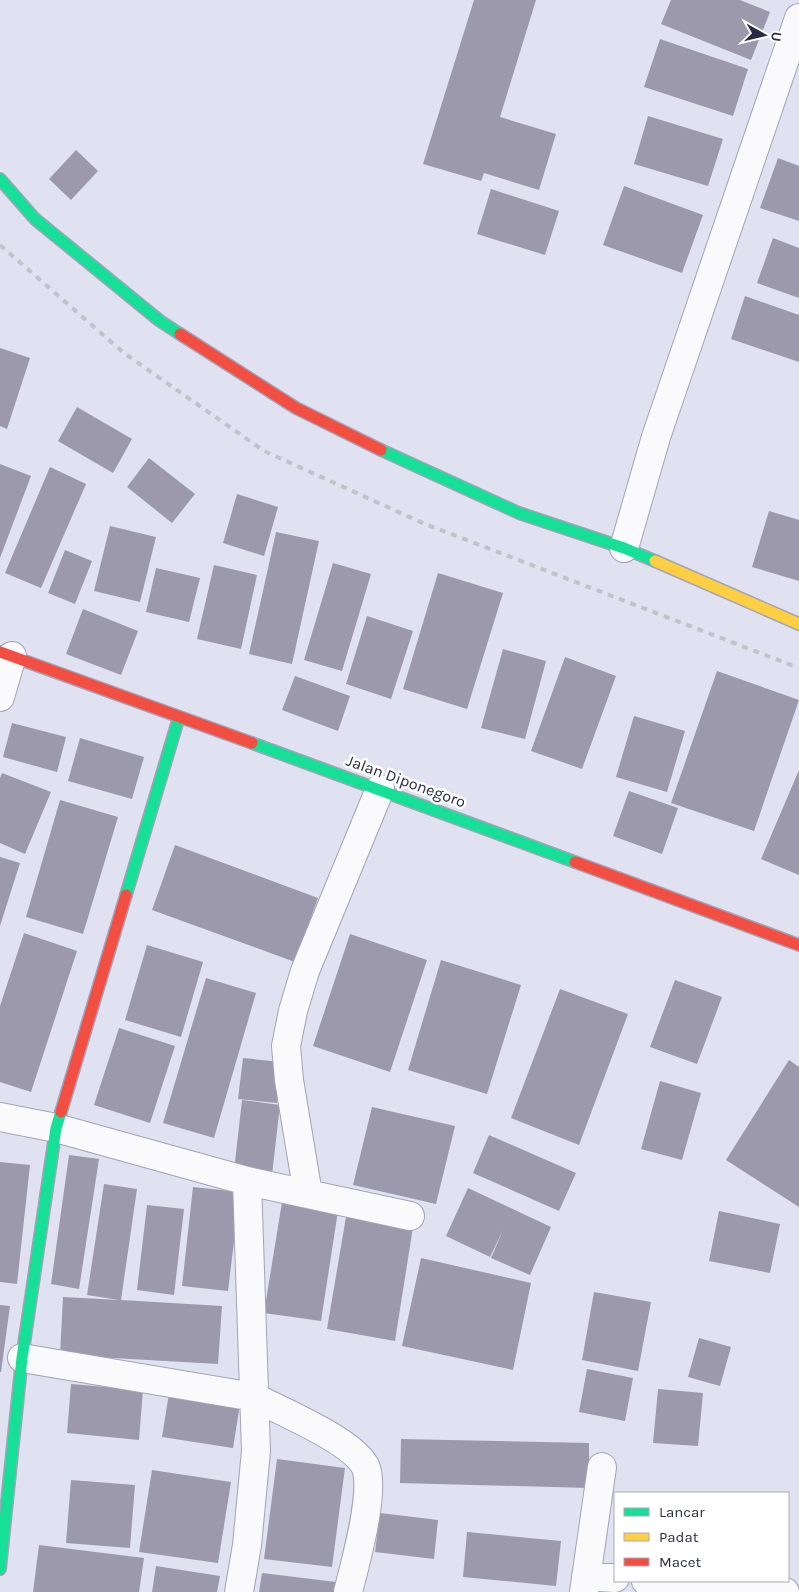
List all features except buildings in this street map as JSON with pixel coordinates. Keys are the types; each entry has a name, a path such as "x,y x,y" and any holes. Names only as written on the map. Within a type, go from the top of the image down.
{"street":[{"path":"624,548 656,437 799,18"},
{"path":"0,179 35,219 160,321 296,408 427,472 519,513 624,548 799,624"},
{"path":"0,697 6,654"},
{"name":"Jalan Diponegoro","path":"6,654 380,788 799,945"},
{"path":"0,1569 22,1358 56,1128 179,717"},
{"path":"308,1194 289,1080 286,1046 293,1011 305,971 380,788"},
{"path":"0,1118 56,1128 247,1181 410,1216"},
{"path":"239,1592 247,1545 256,1451 247,1181"},
{"path":"22,1358 254,1397 281,1412 306,1422 355,1453 365,1467 368,1484 348,1592"},
{"path":"602,1467 585,1584 614,1578"},
{"path":"659,1582 785,1592"}],"railway":[{"path":"0,245 124,353 264,451 425,524 799,668"}],"traffic: fast":[{"path":"0,179 35,219 160,321 180,334"},
{"path":"381,450 519,513 624,548 655,561"},
{"path":"126,895 179,717"},
{"path":"252,743 575,862"},
{"path":"0,1569 22,1358 56,1128 61,1112"}],"traffic: slow":[{"path":"655,561 799,624"}],"traffic: jam":[{"path":"180,334 296,408 381,450"},
{"path":"0,652 252,743"},
{"path":"575,862 799,945"},
{"path":"61,1112 126,895"}]}
